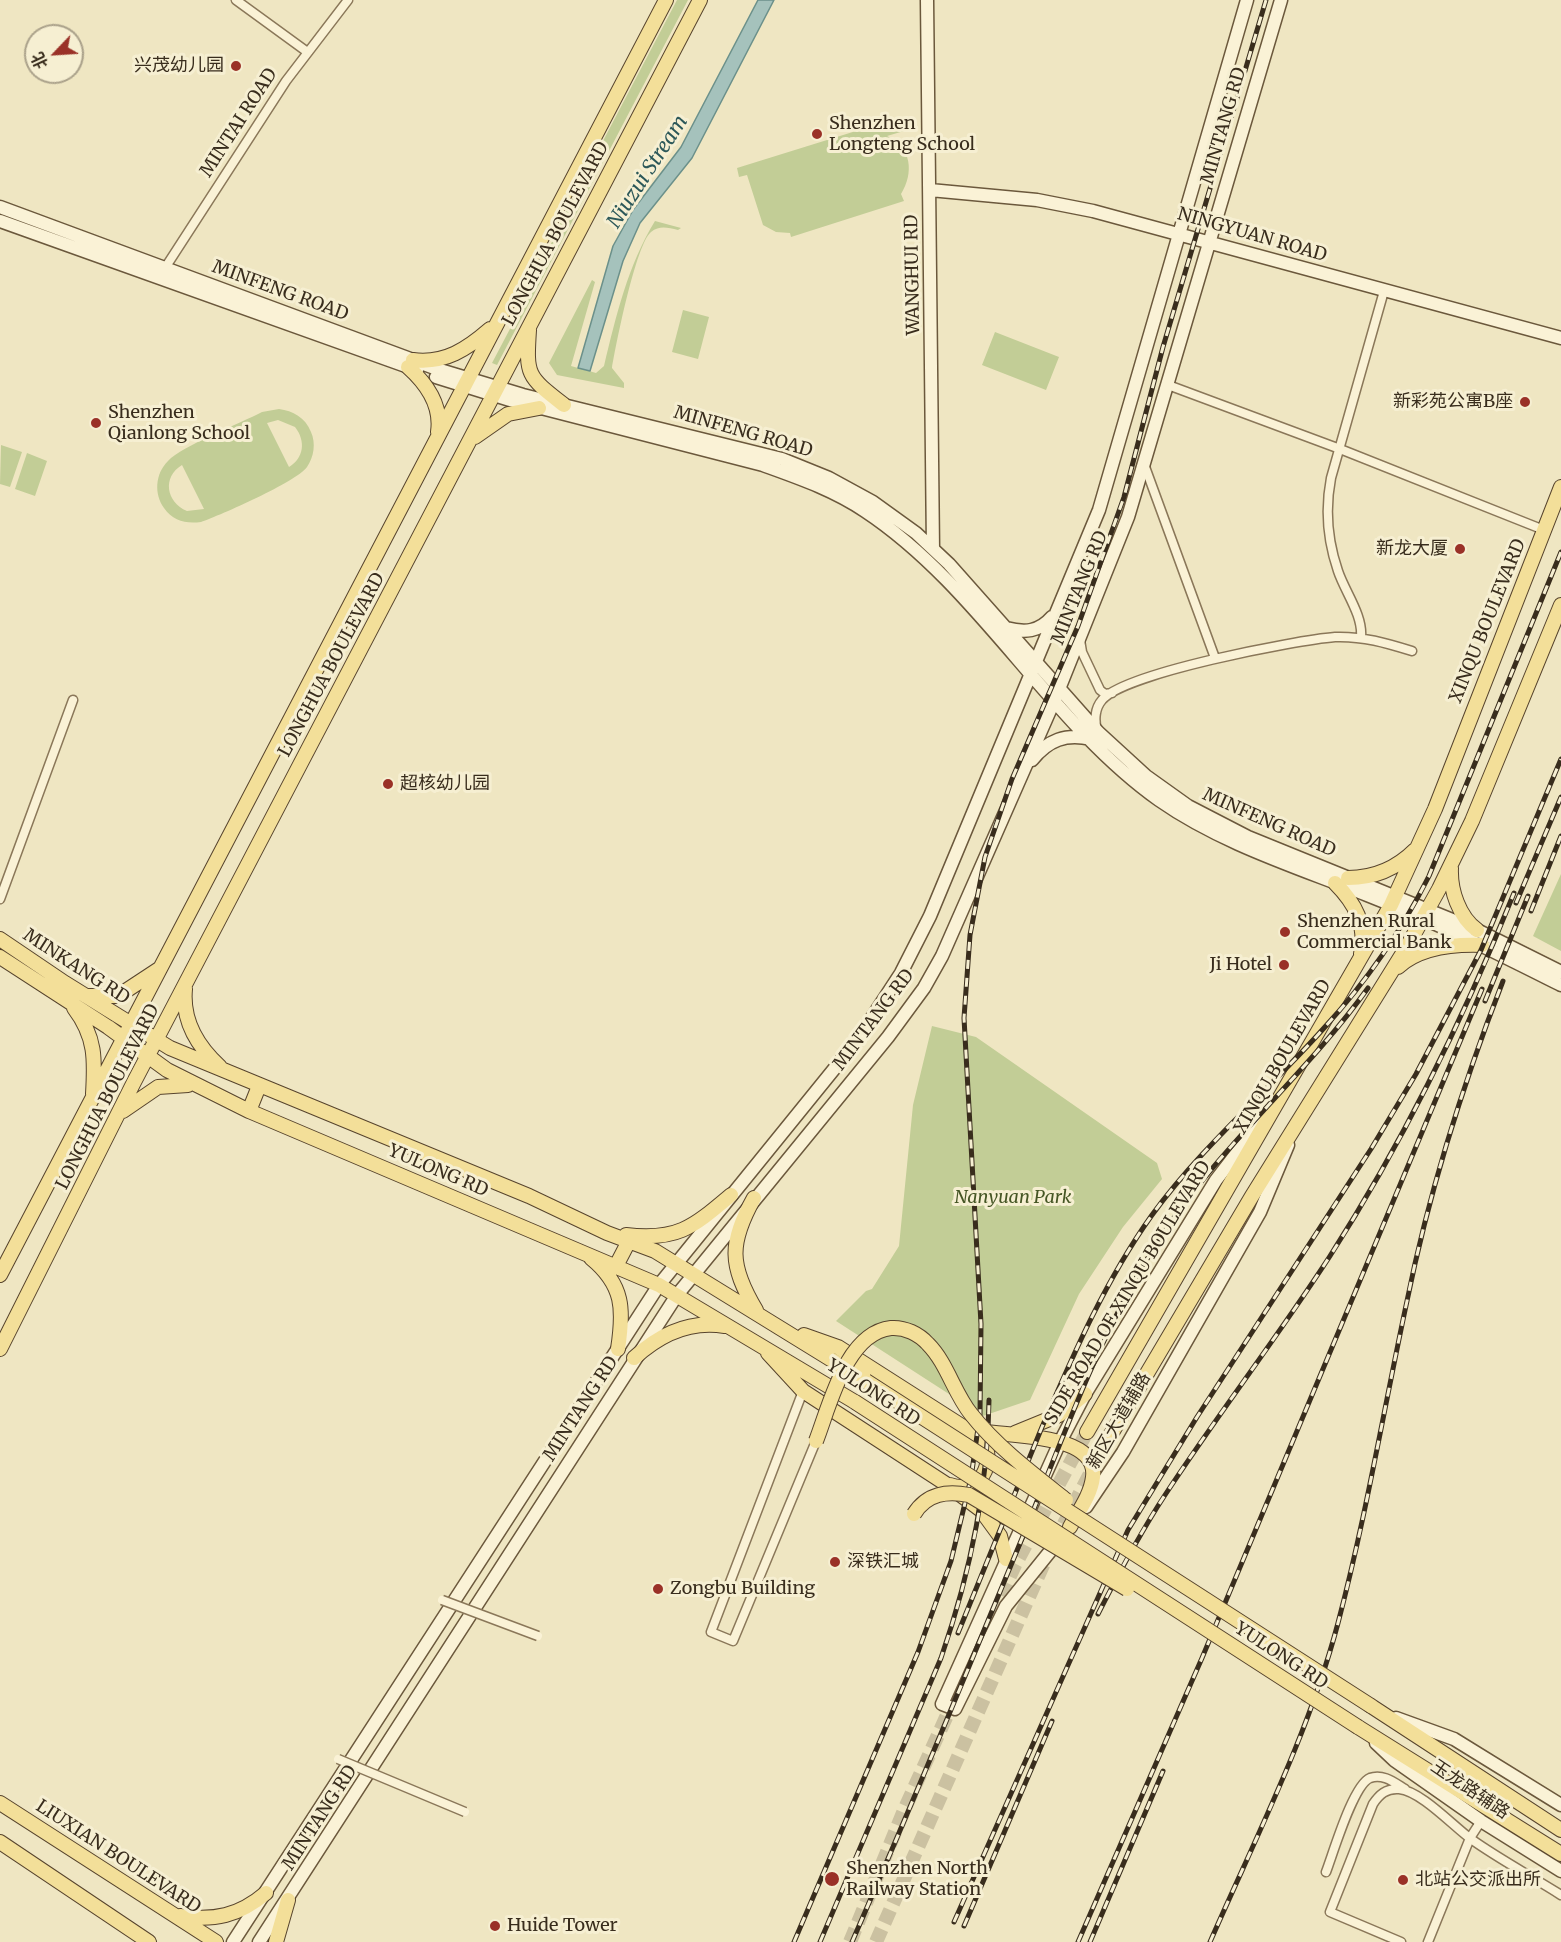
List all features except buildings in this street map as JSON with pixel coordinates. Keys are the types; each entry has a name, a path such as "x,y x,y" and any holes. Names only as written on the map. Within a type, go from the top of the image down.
{"main road":[{"name":"LONGHUA BOULEVARD","path":"0,1275 666,0"},
{"name":"LONGHUA BOULEVARD","path":"0,1349 147,1057 700,0"},
{"name":"WANGHUI RD","path":"927,0 933,549"},
{"name":"MINTANG RD","path":"233,1942 294,1852 659,1285 856,1042 901,973 946,879 1099,510 1247,0"},
{"name":"MINTANG RD","path":"259,1942 313,1863 634,1358 677,1295 754,1198 888,1037 924,988 957,923 1057,694 1128,517 1281,0"},
{"name":"NINGYUAN ROAD","path":"930,190 1063,205 1179,233 1561,338"},
{"name":"MINFENG ROAD","path":"0,207 410,363"},
{"name":"MINFENG ROAD","path":"0,221 539,408 764,465 804,479 841,496 871,515 914,548 1033,666 1095,735 1188,806 1342,881 1426,914 1477,930 1561,972"},
{"path":"410,363 433,361 451,356 481,337 499,318"},
{"path":"529,325 527,362 530,373 536,383 564,405"},
{"path":"410,363 435,401 439,421 436,440"},
{"name":"MINFENG ROAD","path":"495,391 564,405 782,459 808,468 873,502 898,519 933,549 1005,627 1033,666"},
{"path":"465,448 482,430 506,415 519,410 539,408"},
{"name":"XINQU BOULEVARD","path":"1087,1432 1393,901 1420,844 1561,487"},
{"path":"1107,1441 1426,914 1451,866 1561,605"},
{"path":"1005,627 1027,632 1038,629 1051,619 1059,606"},
{"path":"1025,767 1051,742 1065,736 1095,735"},
{"path":"1359,962 1363,943 1358,914 1347,896 1342,881 1386,872 1406,859 1420,844"},
{"path":"1451,866 1450,877 1456,899 1464,917 1477,930"},
{"name":"MINFENG ROAD","path":"1426,914 1561,985"},
{"name":"MINKANG RD","path":"0,939 131,1026"},
{"path":"1392,972 1409,958 1434,949 1450,945 1482,945"},
{"name":"MINKANG RD","path":"0,957 124,1040"},
{"path":"84,996 102,998 118,996 142,982 162,966"},
{"path":"185,985 184,1004 190,1028 206,1052 223,1070"},
{"path":"71,1004 92,1043 96,1065 91,1102"},
{"name":"YULONG RD","path":"131,1026 156,1041 259,1086 529,1196 694,1273 1147,1561 1561,1830"},
{"name":"YULONG RD","path":"124,1040 147,1057 198,1087 249,1111 585,1252 677,1295 855,1402 1215,1635 1561,1854"},
{"path":"115,1119 138,1098 158,1087 171,1084 198,1087"},
{"path":"249,1111 259,1086"},
{"name":"SIDE ROAD OF XINQU BOULEVARD","path":"1006,1559 1060,1442 1085,1394 1216,1179 1272,1108"},
{"name":"新区大道辅路","path":"1006,1559 942,1704 955,1709 1006,1606 1070,1527 1123,1452 1260,1212 1297,1124"},
{"path":"607,1233 650,1237 675,1234 699,1223 731,1195"},
{"path":"754,1198 738,1231 734,1258 747,1294 759,1314"},
{"path":"616,1266 629,1241"},
{"path":"585,1252 605,1272 618,1292 622,1314 618,1349"},
{"path":"634,1358 657,1339 674,1331 725,1324 735,1299"},
{"path":"777,1325 838,1347 971,1429 987,1445 989,1461 987,1469 983,1476 970,1485 946,1484"},
{"path":"816,1441 847,1363 856,1348 868,1337 881,1330 904,1329 927,1342 966,1407 1015,1459 1147,1561"},
{"path":"760,1345 803,1391 946,1484 981,1510 992,1522 1000,1536 1006,1559"},
{"path":"599,1381 614,1391"},
{"path":"1005,1435 1029,1430 1048,1422 1085,1394"},
{"path":"971,1429 1060,1442 1088,1456 1094,1473 1091,1489 1070,1527"},
{"path":"914,1514 924,1502 941,1494 969,1495 1146,1600 1215,1635"},
{"name":"玉龙路辅路","path":"1384,1714 1454,1738 1561,1805"},
{"name":"玉龙路辅路","path":"1362,1729 1394,1760 1481,1821 1561,1872"},
{"name":"LIUXIAN BOULEVARD","path":"0,1803 216,1942"},
{"path":"0,1842 146,1941"},
{"path":"294,1852 313,1863"},
{"path":"178,1916 204,1918 230,1916 266,1893"},
{"path":"276,1942 288,1900"}],"street":[{"path":"236,0 306,51"},
{"name":"MINTAI ROAD","path":"165,268 306,51 348,0"},
{"path":"1361,637 1359,621 1338,570 1328,523 1329,491 1384,291"},
{"path":"1168,385 1340,449 1544,530"},
{"path":"1144,464 1215,658"},
{"path":"1080,637 1082,652 1099,688 1104,694 1112,693"},
{"path":"1095,735 1098,706 1112,693 1172,670 1215,658 1335,637 1361,637 1412,651"},
{"path":"0,899 73,700"},
{"path":"803,1391 711,1632 733,1641 816,1441"},
{"path":"442,1600 538,1636"},
{"path":"338,1759 465,1812"},
{"path":"1326,1872 1353,1803 1364,1782 1371,1778 1382,1777 1413,1794 1470,1838 1561,1895"},
{"path":"1401,1942 1330,1912 1379,1794 1400,1789 1413,1794"},
{"path":"1428,1942 1470,1838 1481,1821"}],"green space":[{"path":"677,0 688,0 497,365 492,363 532,287 562,219"},
{"path":"901,117 904,131 887,136 902,147 908,161 908,178 901,194 904,201 791,237 790,233 776,232 763,225 747,175 739,177 737,168"},
{"path":"655,221 681,228 654,230 645,240 639,255 627,295 612,368 624,383 624,388 557,375 549,363 592,280 595,282 571,366 596,373 604,366 630,273 637,255"},
{"path":"683,310 709,317 698,359 672,352"},
{"path":"995,332 1059,357 1046,390 982,365"},
{"path":"284,410 294,413 305,422 313,436 314,445 307,467 274,489 201,522 180,521 171,516 161,502 157,490 160,472 168,461 198,442 262,412","holes":["278,420 295,427 301,438 302,449 298,459 289,467 267,423","182,465 204,509 187,511 180,507 171,496 169,489 171,476"]},
{"path":"1,445 22,452 10,487 0,484"},
{"path":"27,453 47,461 35,496 15,489"},
{"path":"1561,874 1561,951 1533,936"},
{"name":"Nanyuan Park","path":"932,1026 976,1037 1157,1163 1162,1179 1123,1227 1079,1294 1030,1400 983,1416 836,1321 866,1291 872,1289 899,1246 913,1105"}],"water":[{"path":"758,0 774,0 692,158 640,223 623,261 590,371 578,368 613,246 633,210 681,147"}],"tunnel":[{"path":"850,1942 905,1808 1015,1565 1087,1432"},
{"path":"1054,1543 1107,1441"},
{"path":"876,1942 1044,1563"}],"railway":[{"path":"794,1942 918,1652 951,1561 971,1478 980,1414 981,1324 964,1018 970,935 985,857 1012,779 1078,626 1124,497 1163,347 1266,0"},
{"path":"958,1633 1066,1372 1091,1318 1135,1240 1171,1190 1192,1166 1303,1051 1354,993 1395,937 1418,897 1429,876 1561,552"},
{"path":"954,1922 1128,1530 1197,1417 1371,1149 1416,1074 1481,950 1561,759"},
{"path":"1516,903 1561,797"},
{"path":"1531,911 1561,836"},
{"path":"1098,1614 1156,1509 1310,1286 1357,1213 1407,1125 1453,1034 1514,893"},
{"path":"1485,1001 1528,896"},
{"path":"1210,1942 1297,1745 1326,1664 1357,1543 1407,1301 1436,1179 1474,1059 1503,981"},
{"path":"852,1942 960,1689 1082,1390 1133,1284 1152,1251 1201,1182 1315,1054 1368,988"},
{"path":"1078,1942 1202,1658 1482,989"},
{"path":"820,1942 941,1658 961,1595 981,1499 989,1400"},
{"path":"964,1926 1052,1721"},
{"path":"1090,1942 1163,1771"}],"place":[{"name":"兴茂幼儿园","path":"236,66"},
{"name":"Shenzhen Longteng School","path":"817,134"},
{"name":"新彩苑公寓B座","path":"1525,402"},
{"name":"Shenzhen Qianlong School","path":"96,423"},
{"name":"新龙大厦","path":"1460,549"},
{"name":"超核幼儿园","path":"388,784"},
{"name":"Shenzhen Rural Commercial Bank","path":"1285,932"},
{"name":"Ji Hotel","path":"1284,965"},
{"name":"深铁汇城","path":"835,1562"},
{"name":"Zongbu Building","path":"658,1589"},
{"name":"Shenzhen North Railway Station","path":"832,1879"},
{"name":"北站公交派出所","path":"1403,1880"},
{"name":"Huide Tower","path":"495,1926"}],"water label":[{"name":"Niuzui Stream","path":"648,172"}]}
